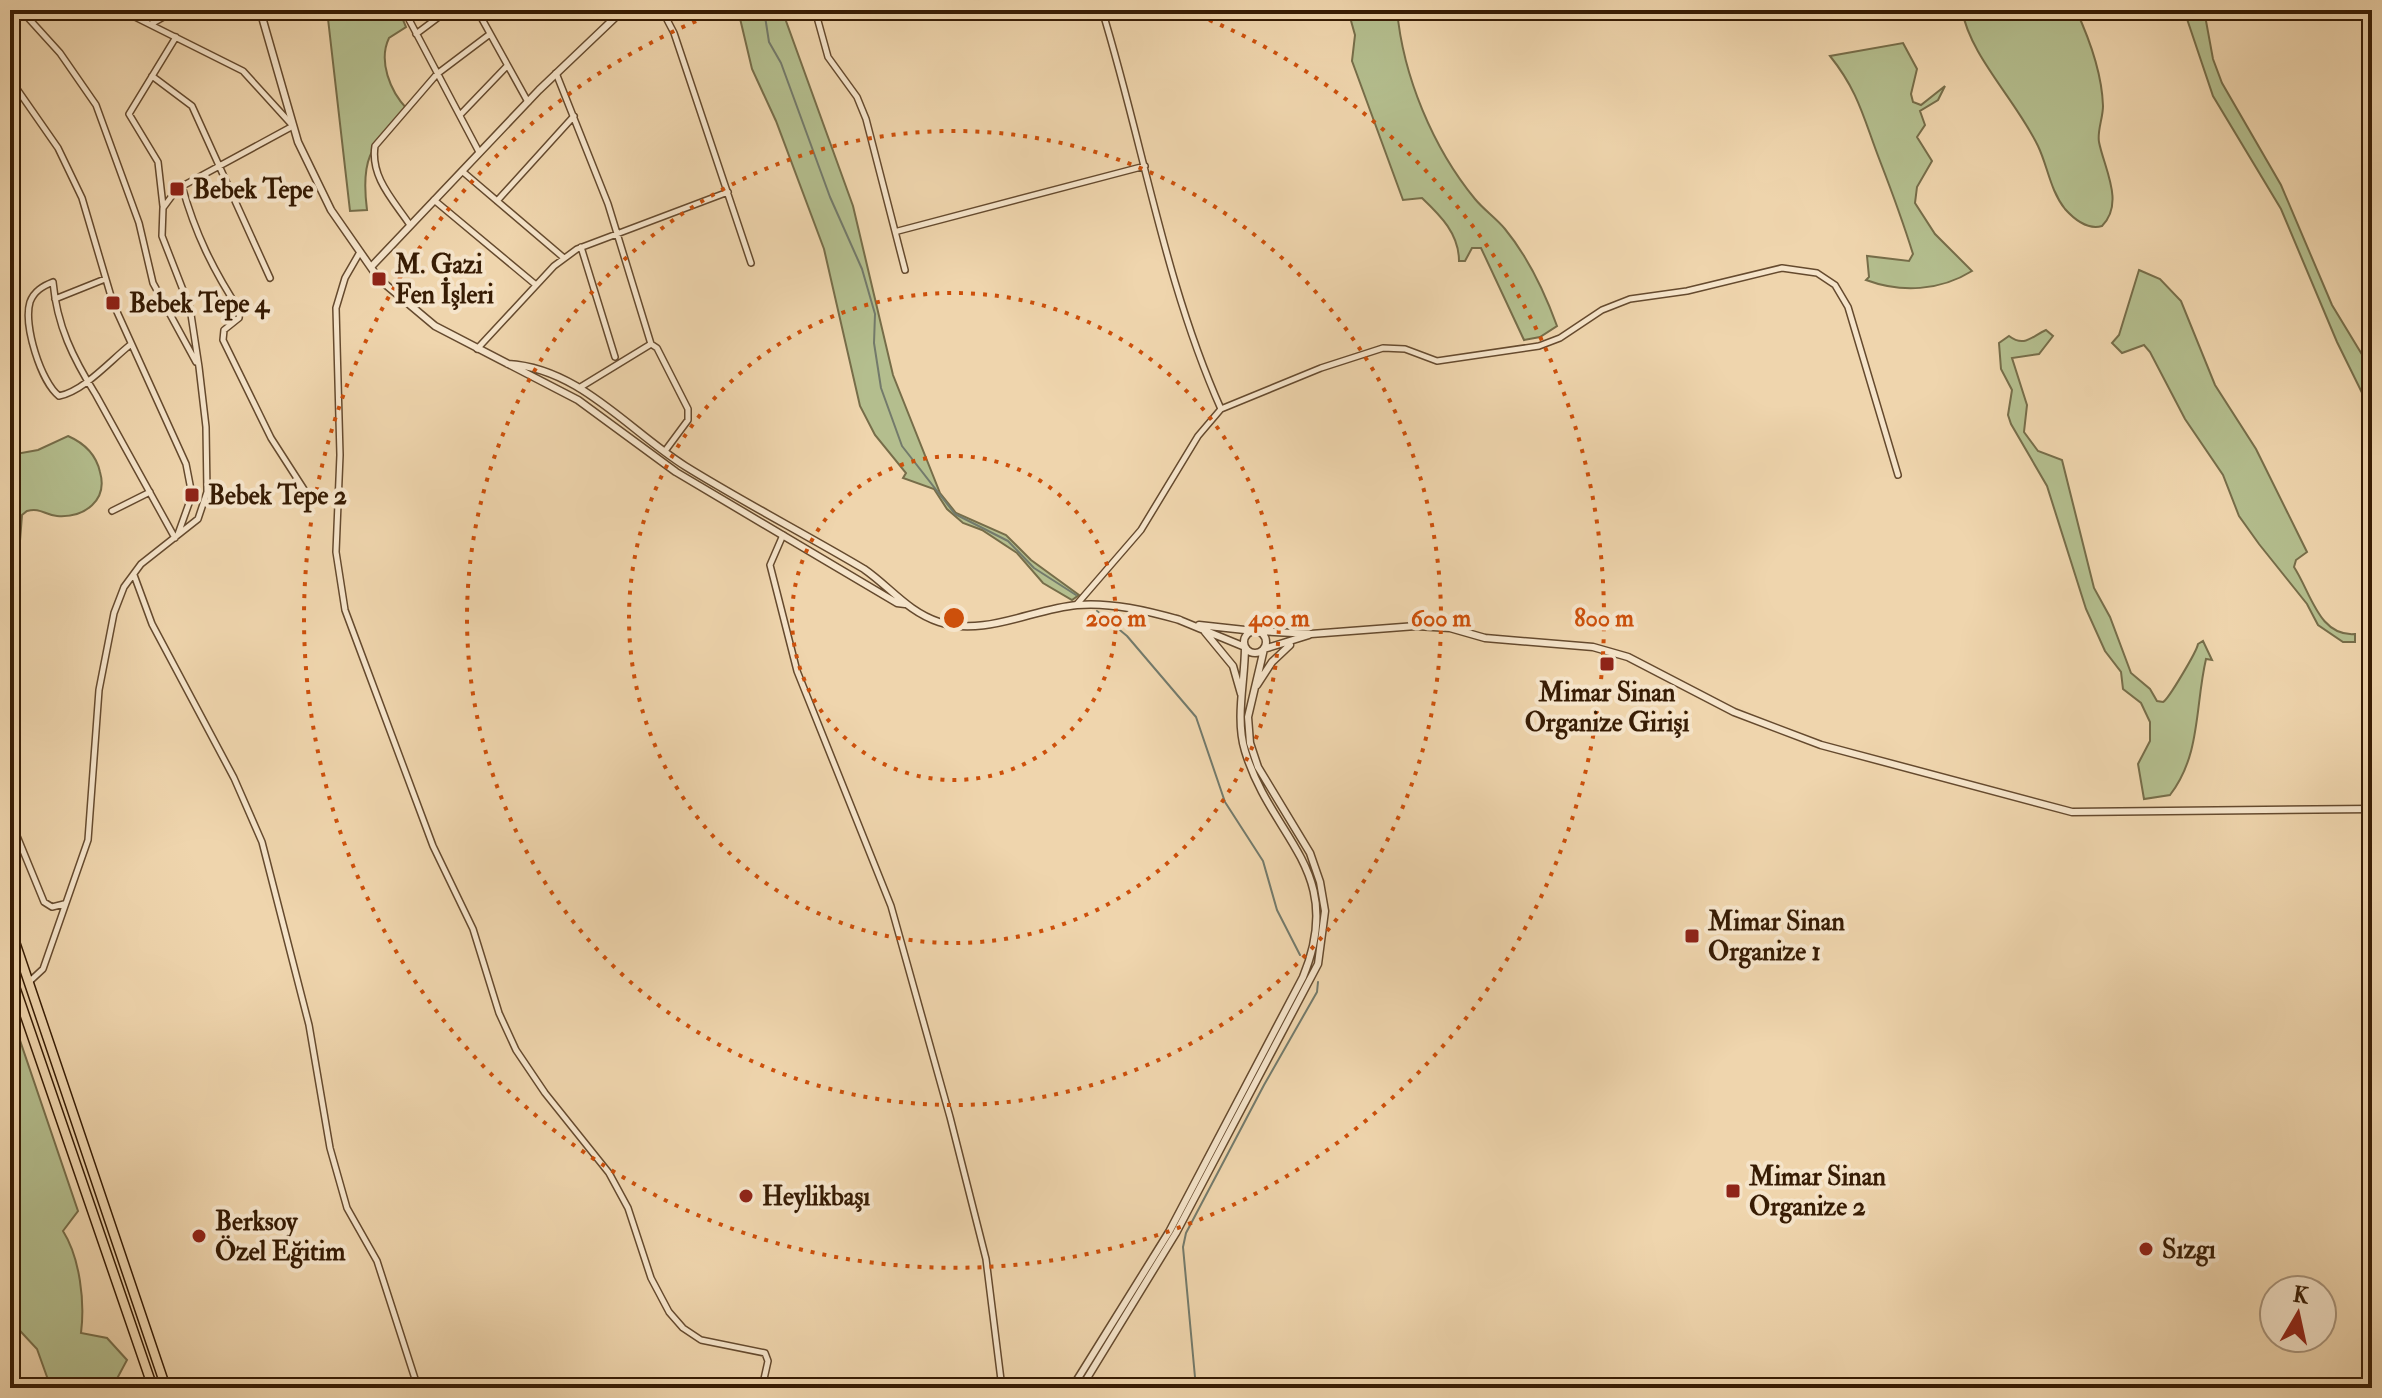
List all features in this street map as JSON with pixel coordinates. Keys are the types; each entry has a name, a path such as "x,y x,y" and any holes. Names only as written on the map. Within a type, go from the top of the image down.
{"highway":[{"path":"10,927 166,1388"},
{"path":"10,972 153,1388"}],"street":[{"path":"21,10 60,53 96,105 139,223 153,283 168,317 199,367"},
{"path":"121,10 243,71 293,126"},
{"path":"150,24 176,10"},
{"path":"260,10 293,126 331,210 379,279 435,326 476,350 578,400 676,472 897,603 905,604"},
{"path":"404,10 479,152"},
{"path":"416,34 448,10"},
{"path":"477,10 528,102"},
{"path":"371,267 556,73 623,10"},
{"path":"662,10 674,33 751,263"},
{"path":"815,10 828,57 857,97 866,119 898,231 905,270"},
{"path":"1102,10 1145,166 1164,257 1196,353 1221,409"},
{"path":"410,225 379,179 373,161 375,146 437,74 490,34"},
{"path":"28,982 43,969 91,821 99,690 124,587 134,574 198,519 207,492 206,427 190,308 164,245 158,162 129,114 176,37"},
{"path":"460,115 507,66"},
{"path":"556,73 617,231 651,344 657,348 689,413 665,451"},
{"path":"152,76 192,106 270,278"},
{"path":"10,79 58,148 82,198 105,279 130,345 191,479 192,495 175,538"},
{"path":"497,201 574,116"},
{"path":"163,208 182,186 293,126"},
{"path":"898,231 1145,166"},
{"path":"462,171 564,258"},
{"path":"182,186 194,232 215,275 240,311 239,318 224,330 223,340 271,438 307,494"},
{"path":"476,350 536,285 564,258 581,247 728,192"},
{"path":"434,200 536,285"},
{"path":"581,247 615,357"},
{"path":"360,252 345,278 336,308 340,455 336,552 345,610 433,846 473,929 499,1013 516,1050 609,1173 628,1208 651,1278 669,1312 683,1328 701,1340 765,1353 768,1361 762,1388"},
{"path":"1076,605 1141,530 1198,436 1221,409 1321,368 1383,348 1405,349 1437,361 1539,346 1560,338 1602,310 1630,299 1687,291 1782,268 1817,273 1835,285 1848,307 1898,475"},
{"path":"55,299 105,279"},
{"path":"130,345 86,380 59,396 40,365 30,337 30,301 39,288 53,282 60,326 86,380 175,538"},
{"path":"579,388 651,344"},
{"path":"504,364 538,368 579,388 665,451 864,569 905,604 939,622 971,626 1076,605 1102,604 1214,628 1256,631 1311,634 1416,626 1450,628 1485,638 1593,647 1628,657 1734,712 1821,745 2072,812 2372,809"},
{"path":"112,511 150,492"},
{"path":"783,535 770,565 797,671 891,906 986,1259 1002,1388"},
{"path":"134,574 152,624 234,778 262,842 309,1025 333,1160 347,1208 377,1261 418,1388"},
{"path":"1177,619 1255,653 1311,634"},
{"path":"1203,630 1233,666 1242,699"},
{"path":"1072,1388 1169,1232 1311,958 1316,905 1313,883 1304,859 1251,767 1241,725 1245,636 1256,631"},
{"path":"1081,1388 1176,1233 1318,964 1325,911 1320,882 1310,853 1258,767 1250,743 1248,717 1266,638 1256,631"},
{"path":"1253,692 1272,662 1291,643"},
{"path":"10,819 44,902 56,907 65,903"}],"green space":[{"path":"327,10 399,10 406,27 389,38 385,66 395,94 407,109 371,153 365,176 367,210 350,211"},
{"path":"738,10 782,10 853,206 893,375 940,493 956,513 1006,535 1031,560 1079,595 1072,600 1043,583 1017,553 982,530 963,523 947,509 934,489 903,478 906,473 875,435 860,406 824,249 776,121 752,69"},
{"path":"1348,10 1397,10 1413,85 1433,134 1475,199 1513,240 1547,301 1557,326 1540,337 1524,340 1481,248 1472,248 1465,261 1459,261 1456,242 1436,212 1422,198 1403,200 1352,61 1355,35"},
{"path":"1428,10 1499,10 1452,18"},
{"path":"1962,10 2076,10 2094,56 2102,94 2099,142 2111,185 2112,207 2102,226 2082,223 2060,202 2038,146 1974,44"},
{"path":"2184,10 2204,10 2213,59 2222,83 2281,185 2332,305 2372,371 2372,413 2337,342 2281,209 2213,96"},
{"path":"1903,43 1917,69 1911,94 1913,102 1921,105 1945,86 1938,100 1920,111 1925,125 1917,137 1932,161 1917,187 1915,203 1935,234 1972,271 1947,283 1920,288 1893,287 1866,280 1869,277 1867,256 1909,261 1913,254 1860,107 1830,56"},
{"path":"2139,270 2160,279 2181,301 2215,385 2256,449 2307,552 2296,560 2294,567 2324,621 2343,633 2355,634 2355,642 2343,642 2318,625 2307,604 2239,516 2223,475 2185,419 2150,352 2144,345 2122,353 2112,343 2119,335"},
{"path":"2046,330 2053,336 2039,354 2012,358 2027,405 2024,432 2038,451 2062,460 2094,588 2110,617 2131,673 2150,689 2157,701 2163,702 2198,644 2203,641 2212,660 2206,659 2192,747 2180,780 2170,795 2144,799 2138,764 2150,741 2150,722 2141,703 2123,689 2121,672 2105,651 2086,609 2047,486 2008,415 2012,390 2001,369 1999,343 2009,336 2024,341"},
{"path":"68,436 84,446 96,460 102,482 97,499 85,510 67,516 27,511 22,515 20,541 10,544 10,455 38,450"},
{"path":"10,1011 78,1211 63,1231 74,1254 80,1280 81,1333 107,1338 127,1360 112,1388 51,1388 37,1349 10,1320"}],"waterway":[{"path":"764,10 769,42 781,63 830,197 862,269 875,314 874,343 881,388 902,446 955,514 1008,541 1034,568 1076,595"},
{"path":"1097,611 1127,636 1196,717 1225,802 1263,861 1277,910 1300,955"},
{"path":"1196,1388 1183,1247 1186,1233 1317,992 1318,982"}],"place":[{"name":"Bebek Tepe","path":"177,189"},
{"name":"M. Gazi Fen İşleri","path":"379,279"},
{"name":"Bebek Tepe 4","path":"113,303"},
{"name":"Bebek Tepe 2","path":"192,495"},
{"name":"Mimar Sinan Organize Girişi","path":"1607,664"},
{"name":"Mimar Sinan Organize 1","path":"1692,936"},
{"name":"Mimar Sinan Organize 2","path":"1733,1191"},
{"name":"Heylikbaşı","path":"746,1196"},
{"name":"Berksoy Özel Eğitim","path":"199,1236"},
{"name":"Sızgı","path":"2146,1249"}]}
